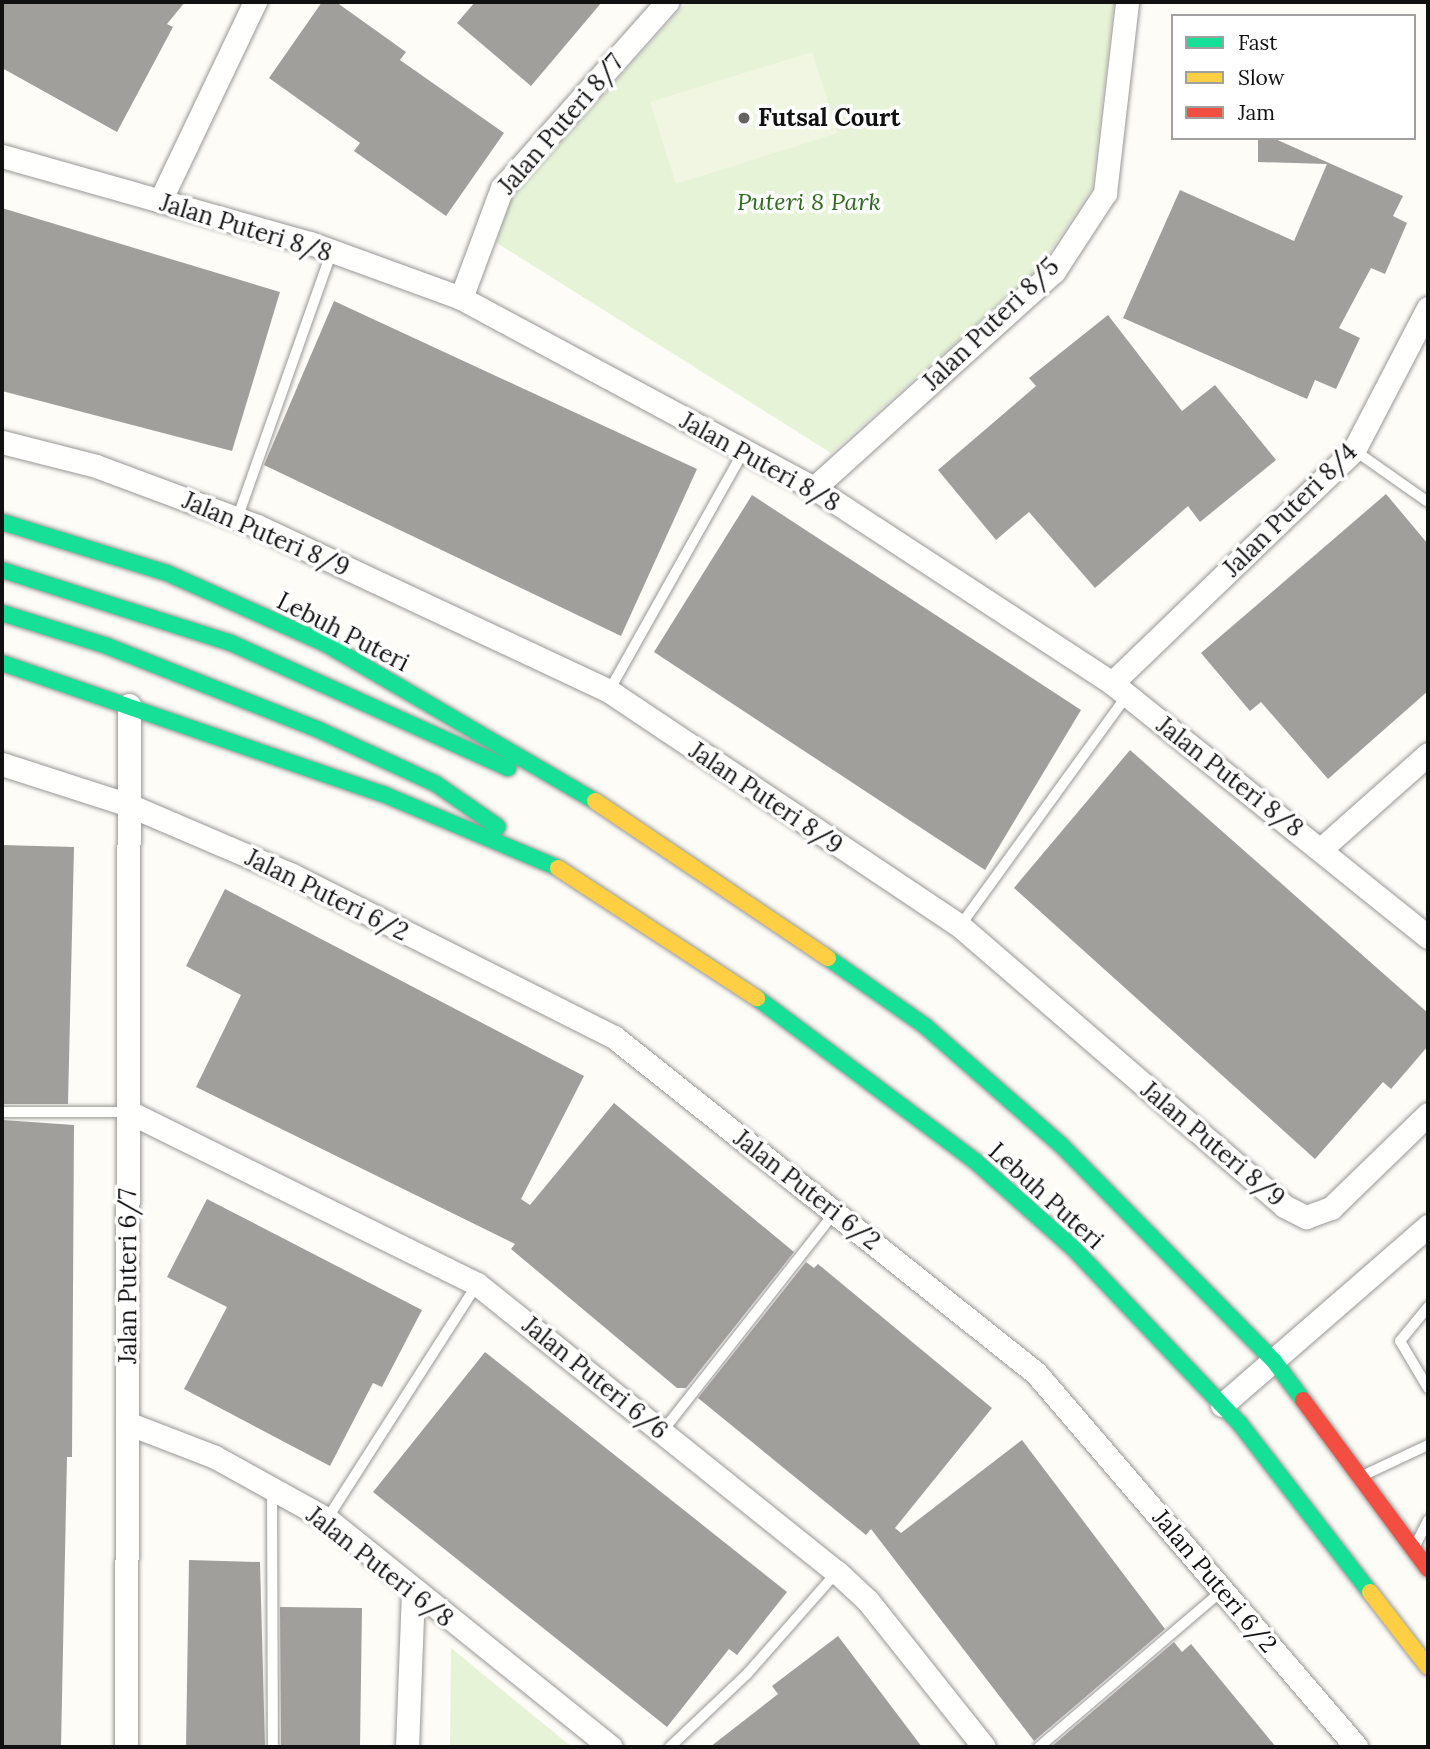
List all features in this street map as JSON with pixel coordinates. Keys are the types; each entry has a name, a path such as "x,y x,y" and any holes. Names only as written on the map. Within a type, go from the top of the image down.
{"main road":[{"name":"Lebuh Puteri","path":"2,522 167,573 326,644 642,829 925,1026 1062,1146 1274,1361 1362,1476 1428,1569"},
{"name":"Lebuh Puteri","path":"2,570 231,643 642,829"},
{"name":"Lebuh Puteri","path":"2,613 107,646 320,730 436,784 542,858 719,971 975,1161 1073,1248 1222,1405 1428,1667"},
{"name":"Lebuh Puteri","path":"2,663 383,794 542,858"}],"street":[{"path":"160,201 255,2"},
{"name":"Jalan Puteri 8/7","path":"461,298 502,188 667,2"},
{"name":"Jalan Puteri 8/5","path":"814,488 1054,271 1105,193 1127,2"},
{"name":"Jalan Puteri 8/8","path":"2,156 331,253 461,298 742,454 814,488 1120,689 1428,937"},
{"name":"Jalan Puteri 8/4","path":"1120,689 1354,450 1428,308"},
{"name":"Jalan Puteri 8/9","path":"2,442 96,466 237,519 609,691 960,926 1284,1206 1306,1217 1331,1208 1428,1114"},
{"name":"Jalan Puteri 6/7","path":"126,1747 130,705"},
{"path":"1321,849 1428,754"},
{"name":"Jalan Puteri 6/2","path":"2,764 129,805 292,874 614,1037 1036,1373 1224,1589 1356,1747"},
{"name":"Jalan Puteri 6/6","path":"129,1112 477,1284 837,1572 984,1747"},
{"path":"1222,1405 1428,1226"},
{"name":"Jalan Puteri 6/8","path":"127,1423 215,1457 327,1519 413,1592 611,1747"},
{"path":"407,1747 413,1592"}],"lane":[{"path":"237,519 331,253"},
{"path":"1354,450 1428,502"},
{"path":"609,691 742,454"},
{"path":"960,926 1120,689"},
{"path":"2,1112 129,1112"},
{"path":"662,1432 835,1212"},
{"path":"327,1519 477,1284"},
{"path":"1428,1307 1400,1341 1428,1388"},
{"path":"1362,1476 1428,1444"},
{"path":"272,1489 273,1747"},
{"path":"1414,1549 1428,1520"},
{"path":"670,1747 747,1674 837,1572"},
{"path":"1039,1747 1224,1589"}],"green space":[{"name":"Puteri 8 Park","path":"687,2 1114,2 1092,188 1039,268 831,453 497,243 504,207"},
{"name":"Futsal Court","path":"812,52 838,133 676,184 650,102"},
{"path":"451,1648 572,1747 450,1747"}],"building":[{"path":"2,2 185,2 167,24 173,27 117,132 2,68"},
{"path":"322,2 336,2 406,52 400,60 504,133 446,216 354,151 360,143 269,78"},
{"path":"475,2 602,2 531,86 457,23"},
{"path":"1258,140 1277,140 1403,196 1393,216 1407,223 1385,274 1371,268 1339,328 1360,338 1336,389 1315,380 1307,399 1123,318 1180,190 1294,241 1327,164 1258,162"},
{"path":"2,208 280,292 232,451 2,391"},
{"path":"334,301 697,469 621,636 264,465"},
{"path":"1108,315 1182,411 1215,385 1276,460 1200,522 1188,506 1095,588 1029,512 996,540 938,470 1036,386 1029,378"},
{"path":"1386,494 1428,544 1428,691 1328,779 1261,702 1250,711 1201,653"},
{"path":"752,495 1081,710 985,870 654,652"},
{"path":"1130,750 1428,1013 1428,1046 1391,1089 1383,1082 1315,1159 1014,888"},
{"path":"2,845 74,847 68,1104 2,1104"},
{"path":"225,889 584,1076 521,1199 530,1205 614,1103 794,1252 686,1388 677,1388 511,1249 515,1244 196,1087 241,995 186,966"},
{"path":"2,1120 74,1125 72,1457 67,1457 61,1747 2,1747"},
{"path":"207,1199 422,1310 382,1387 373,1383 330,1466 184,1389 227,1307 167,1277"},
{"path":"806,1262 814,1268 818,1264 992,1408 895,1528 901,1533 1022,1440 1165,1629 1034,1741 871,1529 866,1535 698,1398"},
{"path":"485,1352 787,1592 737,1655 729,1649 667,1727 373,1492"},
{"path":"189,1560 260,1562 265,1747 186,1747"},
{"path":"280,1607 362,1608 360,1747 281,1747"},
{"path":"838,1636 922,1747 710,1747 778,1694 772,1686"},
{"path":"1174,1642 1182,1652 1191,1644 1276,1747 1051,1747"}],"traffic: fast":[{"path":"2,522 167,573 326,644 595,801"},
{"path":"2,570 231,643 508,768"},
{"path":"2,613 107,646 319,730 436,784 498,827"},
{"path":"2,663 383,794 558,868"},
{"path":"828,958 925,1026 1062,1146 1274,1361 1303,1400"},
{"path":"757,998 975,1161 1073,1248 1240,1424 1370,1592"}],"traffic: slow":[{"path":"595,801 828,958"},
{"path":"558,868 757,998"},
{"path":"1370,1592 1428,1667"}],"traffic: jam":[{"path":"1303,1400 1428,1569"}],"place":[{"name":"Futsal Court","path":"744,118"}]}
